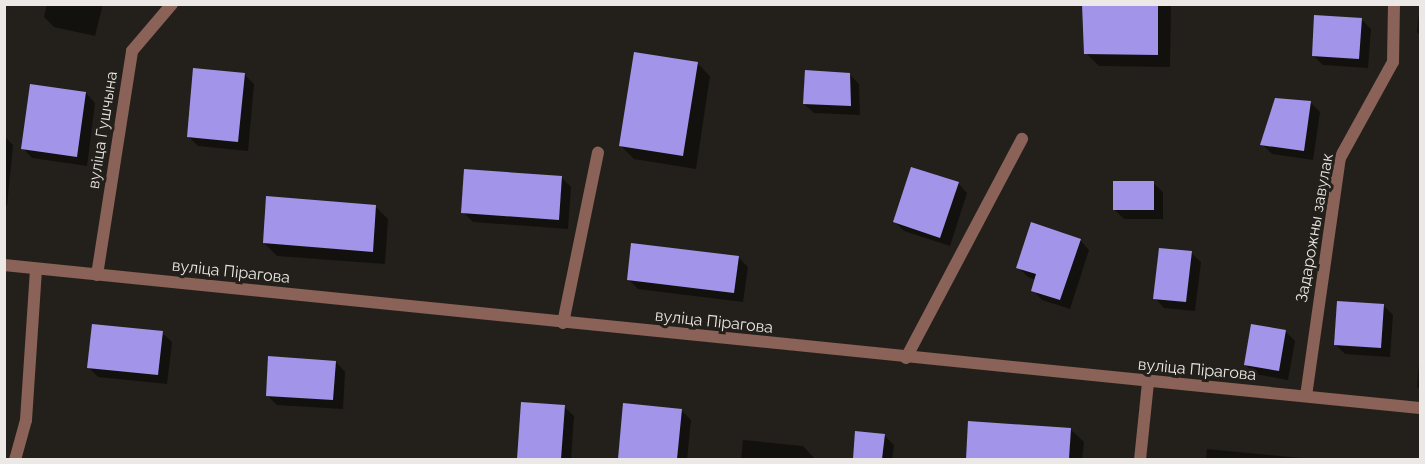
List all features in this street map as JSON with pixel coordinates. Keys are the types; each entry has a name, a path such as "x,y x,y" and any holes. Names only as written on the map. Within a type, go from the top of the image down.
{"street":[{"name":"вуліца Гушчына","path":"97,275 132,51 172,4"},
{"name":"Задарожны завулак","path":"1306,396 1340,158 1393,62 1394,4"},
{"path":"906,358 1022,140"},
{"path":"563,323 598,153"},
{"name":"вуліца Пірагова","path":"4,265 906,358 1420,408"},
{"path":"15,459 26,420 36,269"},
{"path":"1140,459 1148,382"}],"building":[{"path":"1082,4 1158,4 1158,55 1084,54"},
{"path":"1314,15 1362,18 1359,59 1312,56"},
{"path":"634,52 698,62 683,156 619,146"},
{"path":"193,68 245,73 238,142 187,137"},
{"path":"805,70 850,73 851,106 803,104"},
{"path":"30,84 86,92 77,157 21,149"},
{"path":"1275,98 1311,101 1304,151 1260,145"},
{"path":"911,167 959,182 940,238 893,222"},
{"path":"464,169 562,176 559,220 461,213"},
{"path":"1113,181 1154,181 1154,210 1113,210"},
{"path":"266,196 376,205 373,252 263,243"},
{"path":"1031,222 1081,239 1060,300 1031,291 1036,274 1016,268"},
{"path":"631,243 739,256 734,293 627,280"},
{"path":"1159,248 1192,251 1186,302 1153,299"},
{"path":"1337,301 1384,304 1381,348 1334,345"},
{"path":"92,324 163,331 158,375 87,368"},
{"path":"1251,324 1286,330 1279,371 1244,365"},
{"path":"268,356 336,361 333,400 266,396"},
{"path":"521,402 565,405 561,459 517,459"},
{"path":"623,403 682,409 677,459 618,459"},
{"path":"968,421 1071,428 1069,459 966,459"},
{"path":"855,431 885,434 882,459 853,459"}]}
